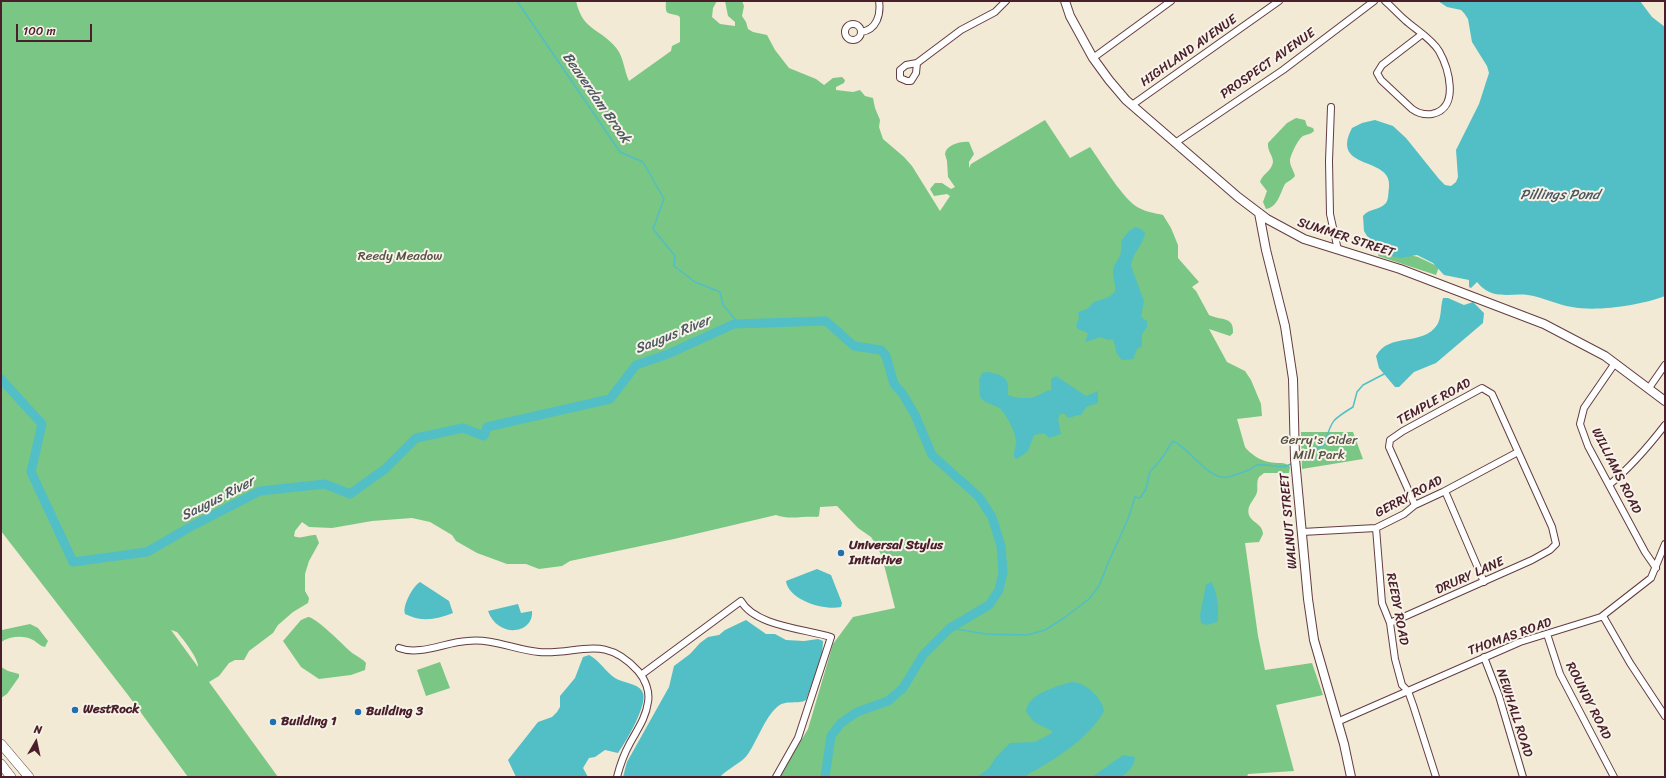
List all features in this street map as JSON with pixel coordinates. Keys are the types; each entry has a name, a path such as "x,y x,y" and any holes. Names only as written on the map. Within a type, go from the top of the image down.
{"highway":[{"path":"1,744 29,777"},
{"path":"1,764 11,777"}],"main road":[{"name":"SUMMER STREET","path":"1065,1 1070,16 1093,58 1108,80 1132,105 1175,143 1259,213 1295,235 1400,269 1534,320 1567,335 1615,363 1665,401"},
{"name":"WALNUT STREET","path":"1259,213 1266,250 1285,326 1293,378 1295,459 1308,598 1314,640 1351,777"}],"street":[{"path":"861,32 868,30 876,23 879,13 879,1"},
{"path":"917,63 956,34 995,12 1006,1"},
{"path":"1093,58 1171,1"},
{"name":"HIGHLAND AVENUE","path":"1132,105 1279,1"},
{"name":"PROSPECT AVENUE","path":"1175,143 1283,70 1374,1"},
{"path":"1385,1 1421,34 1434,43 1446,64 1448,73 1448,101 1439,112 1429,114 1417,113 1378,77 1378,70 1421,34"},
{"path":"1331,107 1329,161 1330,214 1338,250"},
{"name":"WILLIAMS ROAD","path":"1615,363 1584,408 1580,424 1588,446 1608,485 1645,552 1656,568"},
{"path":"1648,388 1665,365"},
{"name":"TEMPLE ROAD","path":"1415,505 1389,447 1390,440 1470,393 1482,388 1492,394 1552,527 1556,544"},
{"path":"1608,485 1625,472 1643,453 1665,424"},
{"name":"GERRY ROAD","path":"1302,532 1376,528 1404,514 1415,505 1445,491 1518,452"},
{"path":"1445,491 1484,582"},
{"name":"REEDY ROAD","path":"1376,528 1382,603 1390,623 1395,659 1402,685 1408,691 1436,777"},
{"name":"DRURY LANE","path":"1390,623 1544,554 1556,544"},
{"name":"THOMAS ROAD","path":"1337,722 1484,657 1603,616 1651,578 1665,544"},
{"path":"641,675 741,601 745,608 770,623 804,629 831,637 797,740 776,777"},
{"path":"1603,616 1630,663 1665,716"},
{"name":"ROUNDY ROAD","path":"1548,634 1560,674 1614,777"},
{"path":"399,648 414,650 472,640 492,641 540,652 596,648 606,650 620,656 641,675 647,688 649,701 644,719 621,762 616,777"},
{"name":"NEWHALL ROAD","path":"1484,657 1499,696 1523,777"}],"green space":[{"name":"Reedy Meadow","path":"1,1 576,1 583,19 593,29 611,42 617,49 621,56 629,81 671,51 672,46 680,42 680,18 679,16 668,13 666,9 666,1 717,1 713,8 712,17 720,24 735,26 735,22 728,16 725,1 742,1 744,6 742,16 748,29 753,32 767,35 775,50 789,68 816,79 824,85 833,78 842,77 845,80 844,83 836,87 836,90 853,92 860,90 865,96 873,98 880,120 879,127 883,139 912,166 940,211 950,196 947,194 934,196 930,189 935,183 942,183 951,189 955,187 948,177 945,154 948,148 958,143 969,142 974,154 969,162 969,168 971,164 1045,120 1070,158 1090,147 1120,190 1133,204 1139,208 1163,215 1171,228 1178,245 1178,258 1199,282 1192,287 1196,291 1209,315 1229,321 1232,324 1233,333 1230,336 1209,329 1227,362 1245,371 1251,380 1261,404 1262,416 1237,419 1245,447 1252,454 1262,460 1272,463 1283,463 1290,467 1289,473 1264,473 1259,477 1257,492 1248,511 1250,518 1263,531 1259,542 1245,543 1258,636 1265,670 1312,663 1323,695 1276,705 1294,771 1248,774 1247,777 779,777 808,729 833,644 853,617 895,608 882,557 877,546 871,537 858,528 837,506 820,507 819,516 817,517 791,518 776,515 570,561 562,566 539,569 526,564 507,564 477,553 456,541 452,535 430,522 412,518 372,521 332,528 309,527 302,522 295,531 294,536 299,537 316,535 319,543 309,561 305,574 305,591 309,598 308,603 293,612 278,625 273,633 249,651 244,660 235,660 229,663 219,676 209,682 278,777 188,777 128,695 1,531","holes":["171,630 177,632 187,644 198,663 198,667"]},
{"path":"1296,118 1305,120 1307,126 1313,128 1314,131 1303,136 1297,144 1291,155 1290,161 1295,176 1285,184 1276,203 1270,208 1266,209 1263,202 1267,191 1260,182 1271,168 1273,162 1268,148 1268,143 1287,123"},
{"path":"1386,249 1418,257 1439,267 1436,275 1378,256 1379,253"},
{"name":"Gerry's Cider Mill Park","path":"1301,432 1353,432 1363,459 1302,469"},
{"path":"308,617 317,621 351,652 361,658 366,663 365,670 351,675 319,679 301,667 283,641 301,620"},
{"path":"30,624 38,628 48,641 45,647 29,638 21,637 9,638 1,642 2,630"},
{"path":"440,662 450,688 426,696 417,670"},
{"path":"1,667 19,674 19,677 7,694 1,698"}],"water":[{"name":"Pillings Pond","path":"1438,1 1640,1 1652,17 1665,27 1665,296 1632,305 1594,309 1566,306 1528,295 1499,295 1488,291 1477,282 1471,288 1469,287 1469,280 1444,275 1433,263 1417,255 1401,258 1391,256 1367,236 1364,231 1363,216 1365,213 1383,206 1386,203 1389,188 1388,178 1382,171 1355,158 1349,151 1347,142 1352,128 1362,123 1375,120 1393,126 1406,138 1445,185 1451,186 1456,182 1458,177 1456,150 1479,104 1489,73 1487,66 1472,42 1468,19 1464,13 1461,10 1447,7"},
{"path":"1135,227 1141,229 1145,233 1143,241 1133,257 1131,266 1144,301 1141,317 1147,321 1147,327 1142,334 1142,346 1137,349 1133,359 1122,360 1117,354 1113,339 1108,340 1101,337 1085,342 1088,333 1078,329 1076,326 1079,318 1078,312 1087,309 1094,302 1109,297 1115,292 1113,268 1120,256 1122,247 1121,241 1129,231"},
{"path":"1443,298 1448,298 1464,305 1473,302 1484,313 1483,323 1436,363 1414,372 1399,387 1395,387 1379,368 1376,356 1389,344 1423,336 1431,332 1439,322"},
{"path":"987,372 997,374 1004,378 1008,384 1008,395 1010,396 1031,398 1051,390 1051,379 1056,376 1086,396 1098,391 1098,403 1086,407 1081,415 1067,417 1065,414 1060,414 1058,419 1061,434 1049,438 1044,433 1034,435 1028,451 1017,459 1015,458 1014,454 1016,443 1015,435 1008,419 1000,409 982,400 980,397 979,380 982,373"},
{"path":"817,569 831,575 842,603 841,607 834,608 817,606 808,603 793,594 788,588 786,581"},
{"path":"420,582 449,601 453,613 435,619 411,617 405,614 404,610 409,596"},
{"path":"1211,582 1216,595 1218,618 1217,622 1207,625 1201,623 1200,615 1206,585"},
{"path":"518,604 521,613 532,611 531,619 527,625 514,630 499,626 493,620 488,611"},
{"path":"746,620 766,634 775,634 786,640 804,641 818,639 823,641 822,657 806,700 784,703 777,707 768,717 748,754 739,763 720,777 623,777 627,762 669,687 674,666 690,654 708,637 719,635 725,630"},
{"path":"589,655 596,659 615,678 637,686 642,691 644,696 643,704 626,741 618,753 605,750 595,757 589,758 583,768 588,777 516,777 508,760 538,722 552,717 557,712 560,707 560,696 575,678 583,657"},
{"path":"1071,682 1076,682 1087,687 1097,696 1103,706 1104,711 1090,730 1060,755 1028,774 1027,777 977,777 989,768 996,757 1010,743 1035,742 1052,733 1052,731 1048,728 1032,720 1026,711 1028,705 1038,695"},
{"path":"1123,755 1135,757 1135,760 1129,770 1122,777 1092,777"}],"waterway":[{"name":"Beaverdam Brook","path":"517,1 620,152 643,162 664,199 653,229 675,256 674,266 695,282 720,292 723,305 739,324"},
{"name":"Saugus River","path":"1,379 42,424 31,472 73,562 147,552 192,526 260,491 325,484 350,494 385,469 416,438 463,428 484,436 487,427 610,399 636,365 668,354 734,324 826,321 854,346 881,350 886,356 894,384 902,393 915,415 932,455 979,497 992,517 1001,546 1003,572 999,590 989,605 950,628 923,655 903,688 888,701 857,712 841,723 831,736 825,777"},
{"path":"1299,458 1324,445 1333,422 1340,415 1353,407 1357,392 1363,385 1386,373"},
{"path":"950,628 986,634 1027,635 1045,630 1089,599 1099,586 1128,519 1135,497 1140,498 1146,489 1150,471 1160,461 1173,441 1180,445 1207,470 1214,475 1222,477 1229,477 1250,470 1257,465 1287,466 1291,464"}],"place":[{"name":"Universal Stylus Initiative","path":"841,553"},
{"name":"WestRock","path":"75,710"},
{"name":"Building 3","path":"358,712"},
{"name":"Building 1","path":"273,722"}]}
